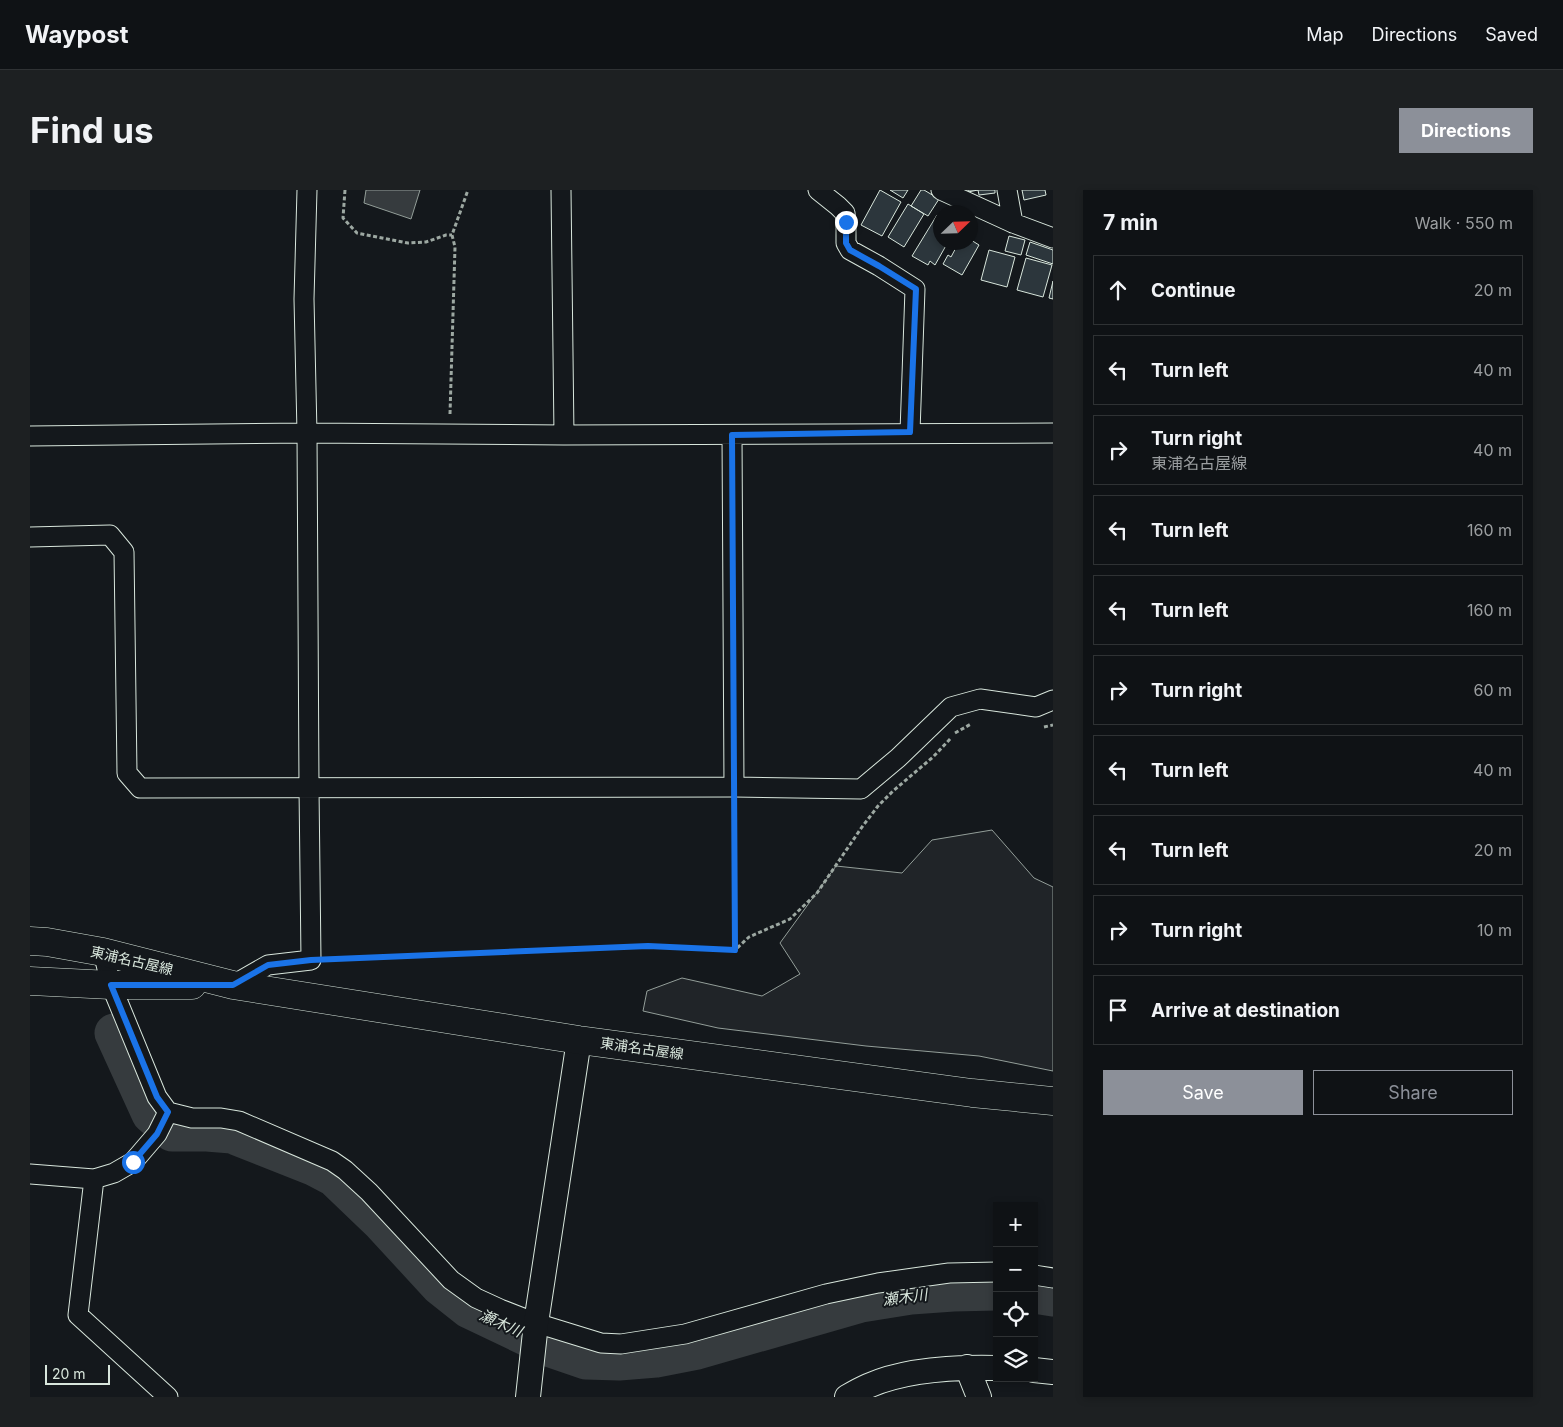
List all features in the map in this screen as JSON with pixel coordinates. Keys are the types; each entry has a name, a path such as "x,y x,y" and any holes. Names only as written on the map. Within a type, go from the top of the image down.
{"main road":[{"name":"東浦名古屋線","path":"30,941 47,942 103,952 233,985 579,1040 972,1093 1053,1101"},
{"name":"東浦名古屋線","path":"30,980 111,985 233,985"}],"street":[{"path":"233,985 268,965 311,960 308,788 307,432 304,299 307,190"},
{"path":"561,190 564,435"},
{"path":"818,190 845,213 846,243 850,250 916,289 910,432"},
{"path":"941,190 1013,223 1053,238"},
{"path":"1007,190 1013,223"},
{"path":"30,436 307,432 450,435 1053,433"},
{"path":"732,435 734,787"},
{"path":"30,537 110,535 124,552 127,772 140,788 734,787 861,790 898,758 951,707 980,699 1036,707 1053,700"},
{"path":"103,952 111,985 157,1097 164,1121"},
{"path":"528,1397 536,1328 579,1040"},
{"path":"30,1174 94,1180 114,1173 133,1162 164,1121 192,1118 221,1118 239,1121 332,1161 345,1170 369,1192 451,1280 476,1298 536,1328 601,1343 621,1344 686,1334 826,1294 878,1283 948,1273 993,1272"},
{"path":"94,1180 78,1315 168,1397"},
{"path":"1038,1276 1053,1278"},
{"path":"847,1397 869,1386 910,1374 967,1367 993,1368"},
{"path":"967,1367 979,1397"},
{"path":"1038,1370 1053,1372"}],"path":[{"path":"345,190 343,218 357,233 408,243 426,242 446,235 452,235"},
{"path":"450,435 455,247 452,235 468,190"},
{"path":"311,960 648,946 735,950 749,937 790,919 817,893 878,806 933,758 955,734 964,727 978,722"},
{"path":"1042,727 1053,725"},
{"path":"734,787 735,950"}],"shaded area":[{"path":"366,190 420,190 411,219 364,203"},
{"path":"992,830 1034,878 1053,887 1053,1071 979,1056 866,1046 718,1028 643,1011 647,991 682,978 762,996 800,974 780,943 836,866 902,873 932,840"}],"building":[{"path":"880,190 901,202 882,236 861,225"},
{"path":"890,190 908,190 903,198"},
{"path":"921,190 939,199 933,205 928,216 911,206"},
{"path":"978,190 995,190 995,193 979,195"},
{"path":"1022,190 1045,190 1046,195 1024,200"},
{"path":"908,204 924,214 904,247 888,237"},
{"path":"933,222 933,250 943,250 935,265 930,261 928,265 912,256"},
{"path":"1009,236 1025,240 1021,255 1005,251"},
{"path":"1030,242 1053,250 1053,264 1026,255"},
{"path":"955,250 976,250 962,275 943,264 948,255 951,257"},
{"path":"989,250 1015,257 1007,287 981,280"},
{"path":"1026,258 1052,265 1043,297 1017,290"},
{"path":"1053,281 1053,299 1049,298"}],"waterway":[{"name":"瀬木川","path":"114,1033 151,1114 172,1132 232,1134 313,1166 334,1177 382,1223 440,1286 469,1309 551,1348 586,1360 619,1361 656,1358 697,1350 861,1303 911,1295 993,1291"},
{"name":"瀬木川","path":"1038,1295 1053,1297"}],"route":[{"path":"133,1162 157,1134 168,1112 157,1097 111,985 233,985 268,965 311,960 648,946 735,950 732,435 910,432 916,289 850,250 846,243 846,222"}]}
